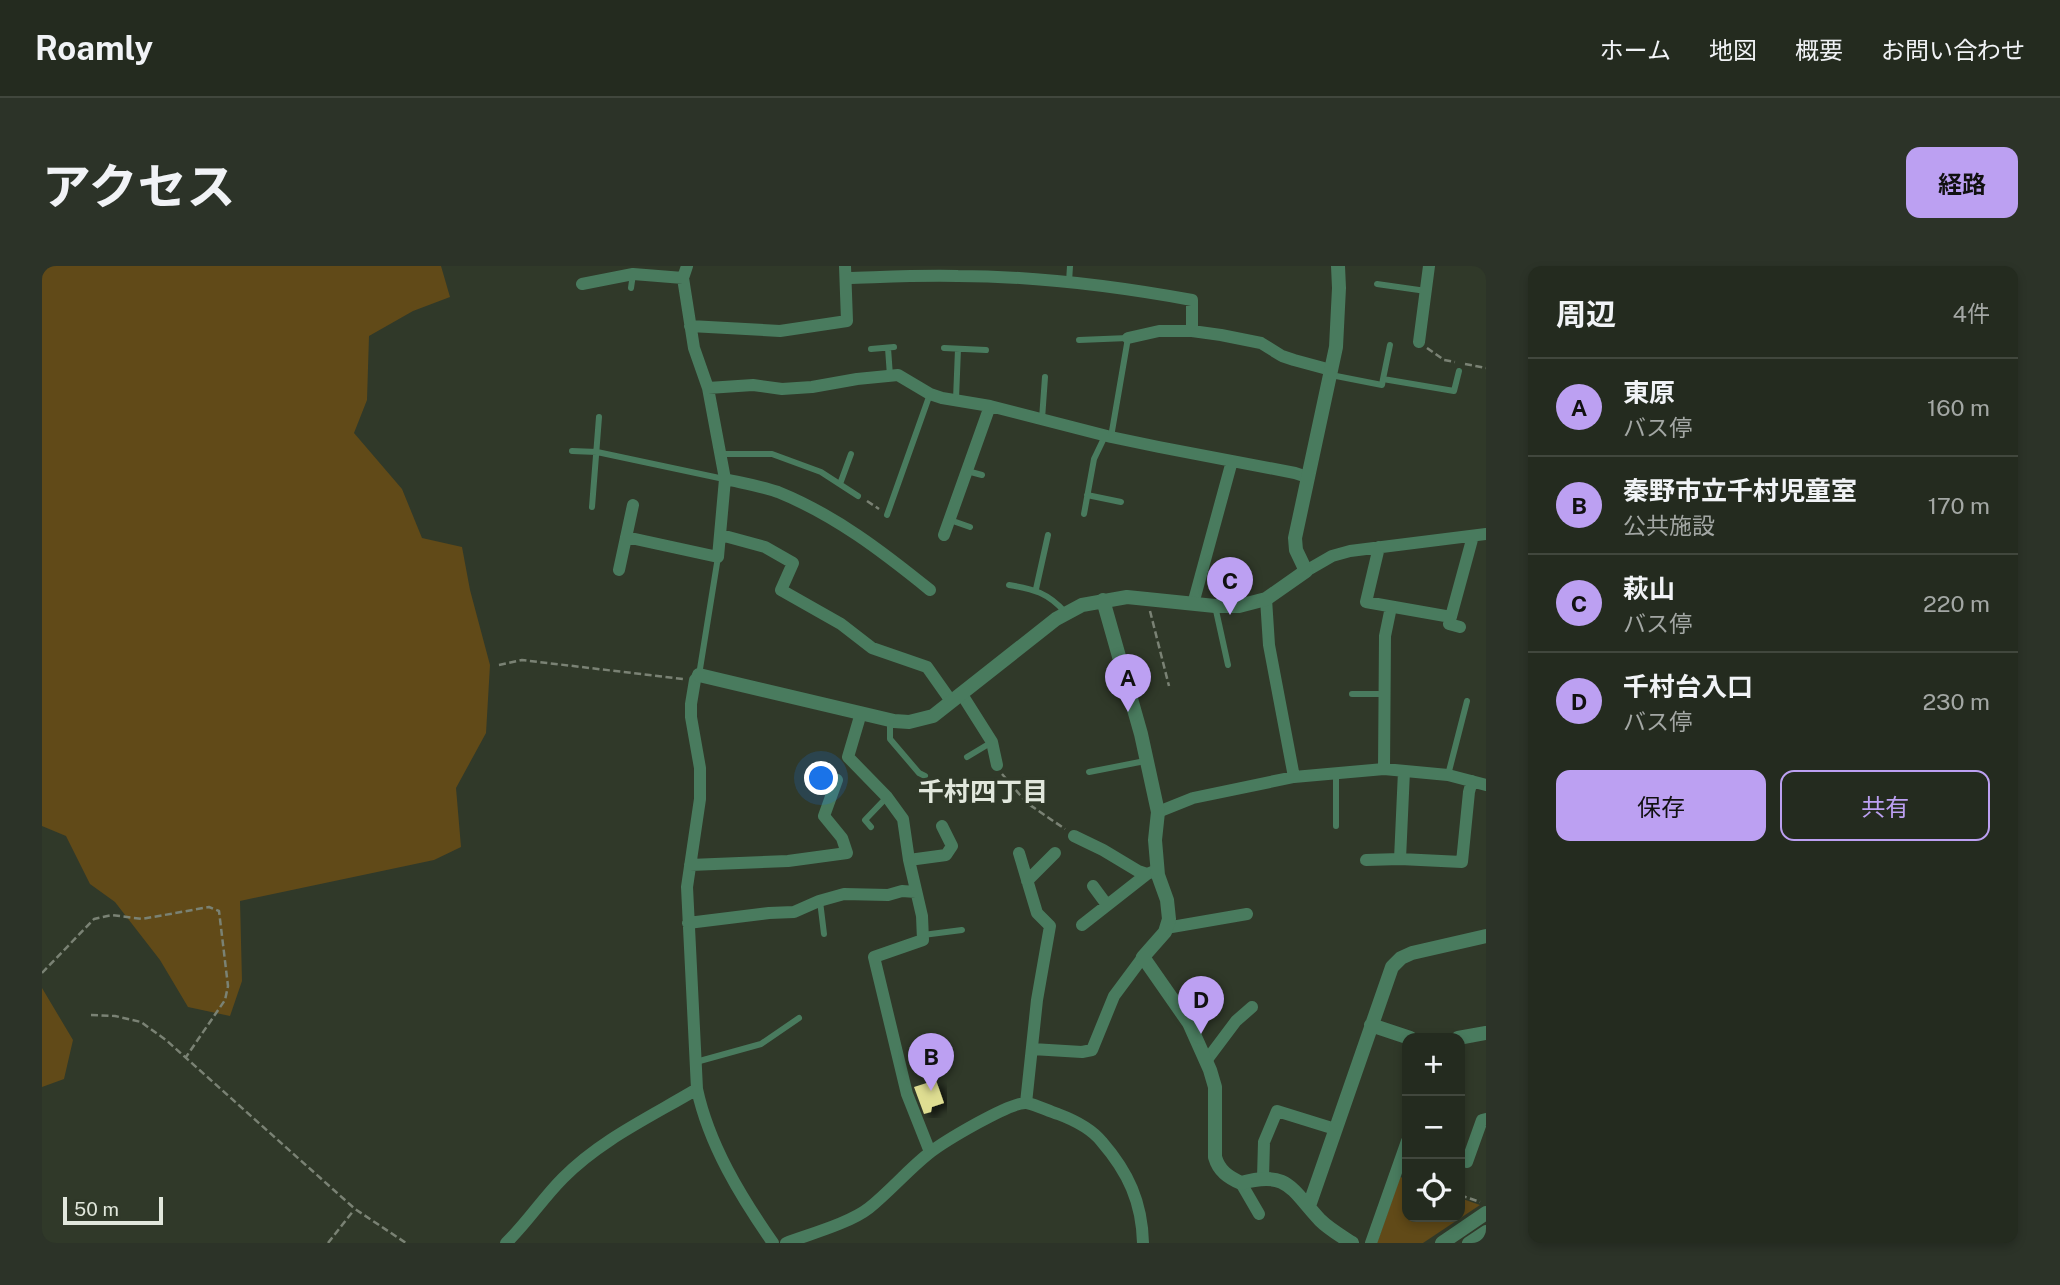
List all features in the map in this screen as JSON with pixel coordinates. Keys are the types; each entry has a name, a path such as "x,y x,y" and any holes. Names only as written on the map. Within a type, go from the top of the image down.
{"street":[{"path":"1306,570 1296,550 1295,538 1336,347 1338,266"},
{"path":"1419,342 1429,266"},
{"path":"582,284 633,274 685,272 694,348 708,388 725,479 718,557 626,537"},
{"path":"690,326 780,331 847,321 845,272 1069,282 1192,300 1192,331"},
{"path":"1128,338 1159,331 1192,331 1221,335 1261,343 1294,360 1330,372"},
{"path":"708,388 752,386 782,389 898,376 942,398 990,406 1108,436 1307,477"},
{"path":"944,535 990,406"},
{"path":"1193,604 1233,461"},
{"path":"725,479 776,491 846,527 878,548 930,590"},
{"path":"619,570 633,505"},
{"path":"720,535 765,547 793,563 781,590 841,624 872,648 927,667 956,697 992,743 997,765"},
{"path":"773,1243 743,1199 703,1115 697,1089 687,887 700,799 700,768 691,717 697,677 890,720 921,720 933,716 1065,612 1082,605 1127,597 1239,606 1266,599 1306,570 1332,556 1379,547 1479,535 1449,624 1460,627"},
{"path":"1379,547 1366,602 1451,617"},
{"path":"1266,599 1269,645 1294,777"},
{"path":"1032,1049 1082,1052 1092,1050 1114,996 1166,928 1169,910 1152,872 1158,812 1141,734 1103,600"},
{"path":"1384,769 1385,694 1392,669 1385,636 1391,607"},
{"path":"862,713 848,757 887,797 903,819 922,916 923,940 874,957 907,1094 930,1152"},
{"path":"1158,812 1193,797 1294,777 1384,769 1448,775 1486,785"},
{"path":"1400,859 1404,771"},
{"path":"690,864 746,857 802,859 847,853 842,838 824,816 837,780"},
{"path":"1366,860 1462,862 1472,781"},
{"path":"909,860 946,855 952,846 948,831"},
{"path":"1074,836 1138,871 1152,872"},
{"path":"1018,853 1037,912 1049,926 1037,1000 1026,1103"},
{"path":"1027,881 1055,853"},
{"path":"1082,925 1152,872"},
{"path":"1093,886 1107,905"},
{"path":"688,923 769,912 794,912 844,894 888,895 902,891 916,892"},
{"path":"1166,928 1247,914"},
{"path":"1309,1206 1392,967 1401,958 1425,950 1486,936"},
{"path":"1143,957 1189,1023 1216,1087 1217,1165 1223,1173 1241,1183 1259,1214"},
{"path":"1206,1061 1236,1021 1252,1007"},
{"path":"1371,1025 1402,1035"},
{"path":"1465,1037 1486,1033"},
{"path":"506,1243 523,1227 562,1178 600,1147 697,1089"},
{"path":"786,1243 868,1209 930,1152 1003,1109 1026,1103 1067,1117 1099,1138 1130,1181 1142,1225 1143,1243"},
{"path":"1263,1178 1264,1142 1278,1111 1335,1129"},
{"path":"1465,1162 1467,1163 1482,1120 1486,1119"},
{"path":"1371,1243 1402,1155"},
{"path":"1241,1183 1263,1178 1280,1181 1309,1206 1323,1223 1352,1243"},
{"path":"1486,1213 1486,1224"},
{"path":"1442,1243 1486,1213"},
{"path":"1468,1243 1486,1231"}],"lane":[{"path":"1069,282 1070,266"},
{"path":"631,288 633,274"},
{"path":"1377,284 1426,290"},
{"path":"1079,340 1128,338 1108,436 1094,459 1084,514"},
{"path":"1330,372 1382,384 1390,345"},
{"path":"871,349 891,348 890,376"},
{"path":"944,348 986,351"},
{"path":"956,400 958,349"},
{"path":"1383,379 1454,391 1459,371"},
{"path":"1042,419 1045,377"},
{"path":"887,515 930,394"},
{"path":"592,507 599,417"},
{"path":"572,451 597,452 725,479"},
{"path":"720,454 772,454 821,472 858,496"},
{"path":"840,484 851,454"},
{"path":"967,471 982,475"},
{"path":"1087,495 1121,502"},
{"path":"950,520 970,527"},
{"path":"1036,589 1048,535"},
{"path":"697,677 718,557"},
{"path":"1009,585 1036,589 1065,612"},
{"path":"1215,606 1228,665"},
{"path":"1352,694 1385,694"},
{"path":"1448,775 1466,701"},
{"path":"1454,709 1464,711"},
{"path":"890,720 890,739 925,776"},
{"path":"967,757 992,743"},
{"path":"1089,772 1146,761"},
{"path":"903,768 911,764"},
{"path":"1336,773 1336,827"},
{"path":"871,827 865,820 887,797"},
{"path":"819,901 824,934"},
{"path":"922,935 962,930"},
{"path":"696,1062 761,1044 799,1018"}],"path":[{"path":"1419,342 1444,360 1486,368"},
{"path":"858,496 887,515"},
{"path":"1147,599 1169,686"},
{"path":"499,666 522,660 697,677"},
{"path":"997,765 1027,803 1074,836"},
{"path":"42,973 94,919 112,915 142,919 209,907 219,911 227,993 186,1057"},
{"path":"92,1015 115,1016 141,1022 186,1057 355,1209 406,1243"},
{"path":"1465,1197 1486,1205"},
{"path":"328,1243 355,1209"}],"shaded area":[{"path":"42,266 441,266 450,297 413,311 369,336 367,400 354,433 402,489 422,538 462,547 470,590 490,665 486,733 456,788 461,847 434,860 240,901 242,981 230,1016 188,1007 160,960 115,902 90,884 66,836 42,826"},
{"path":"42,988 73,1040 64,1079 42,1087"},
{"path":"1400,1177 1402,1222 1454,1222 1423,1243 1377,1243"},
{"path":"1465,1200 1480,1205 1465,1215"}],"building":[{"path":"936,1080 944,1103 932,1107 931,1112 924,1114 914,1087"}],"place":[{"name":"萩山","path":"1230,615"},
{"name":"東原","path":"1128,712"},
{"name":"千村台入口","path":"1201,1034"},
{"name":"秦野市立千村児童室","path":"931,1091"}],"district":[{"name":"千村四丁目","path":"983,791"}]}
